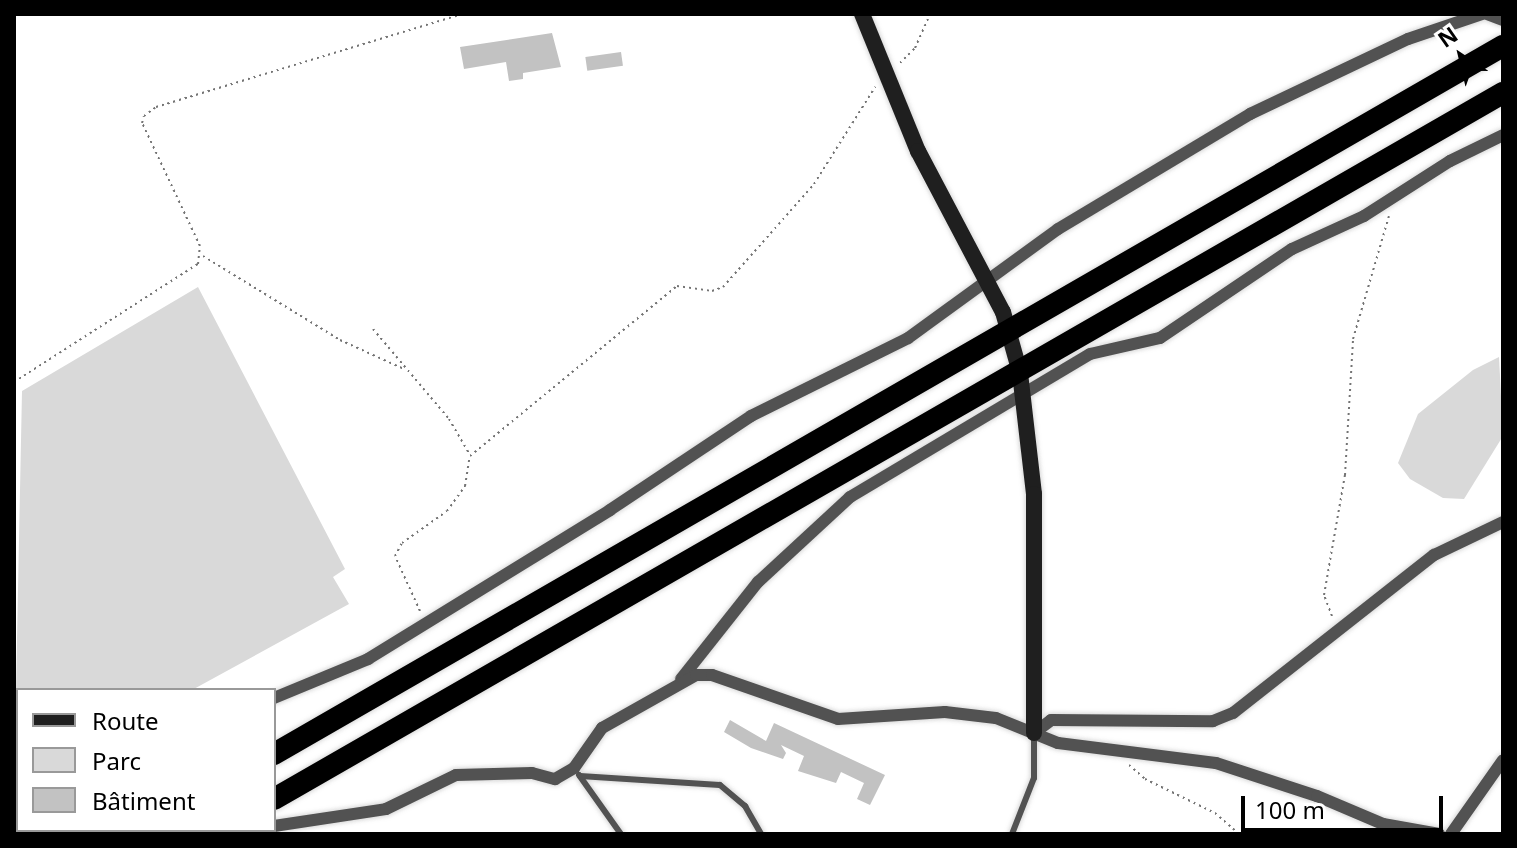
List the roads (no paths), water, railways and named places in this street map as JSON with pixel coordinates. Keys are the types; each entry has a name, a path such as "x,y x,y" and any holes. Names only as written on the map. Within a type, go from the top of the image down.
{"highway":[{"path":"276,753 1503,46"},
{"path":"276,798 1022,382 1503,93"}],"street":[{"path":"862,14 884,75 1008,330 1022,382 1034,494 1034,733"},
{"path":"276,697 368,659 751,416 908,338 988,285 1058,229 1250,114 1408,39 1484,14 1503,20"},
{"path":"675,686 758,582 850,497 1022,382 1090,354 1160,338 1292,249 1364,216 1450,161 1503,135"},
{"path":"1034,733 1051,720 1213,721 1233,713 1337,628 1434,555 1503,522"},
{"path":"276,826 386,809 456,775 532,773 555,779 577,772 602,728 696,675 712,675 838,719 945,712 996,718 1058,743 1216,763 1317,796 1383,824 1439,834"},
{"path":"1451,834 1503,760"},
{"path":"86,834 108,832"}],"lane":[{"path":"1012,834 1034,778 1034,733"},
{"path":"577,772 621,834"},
{"path":"577,772 720,785 745,806 761,834"}]}
